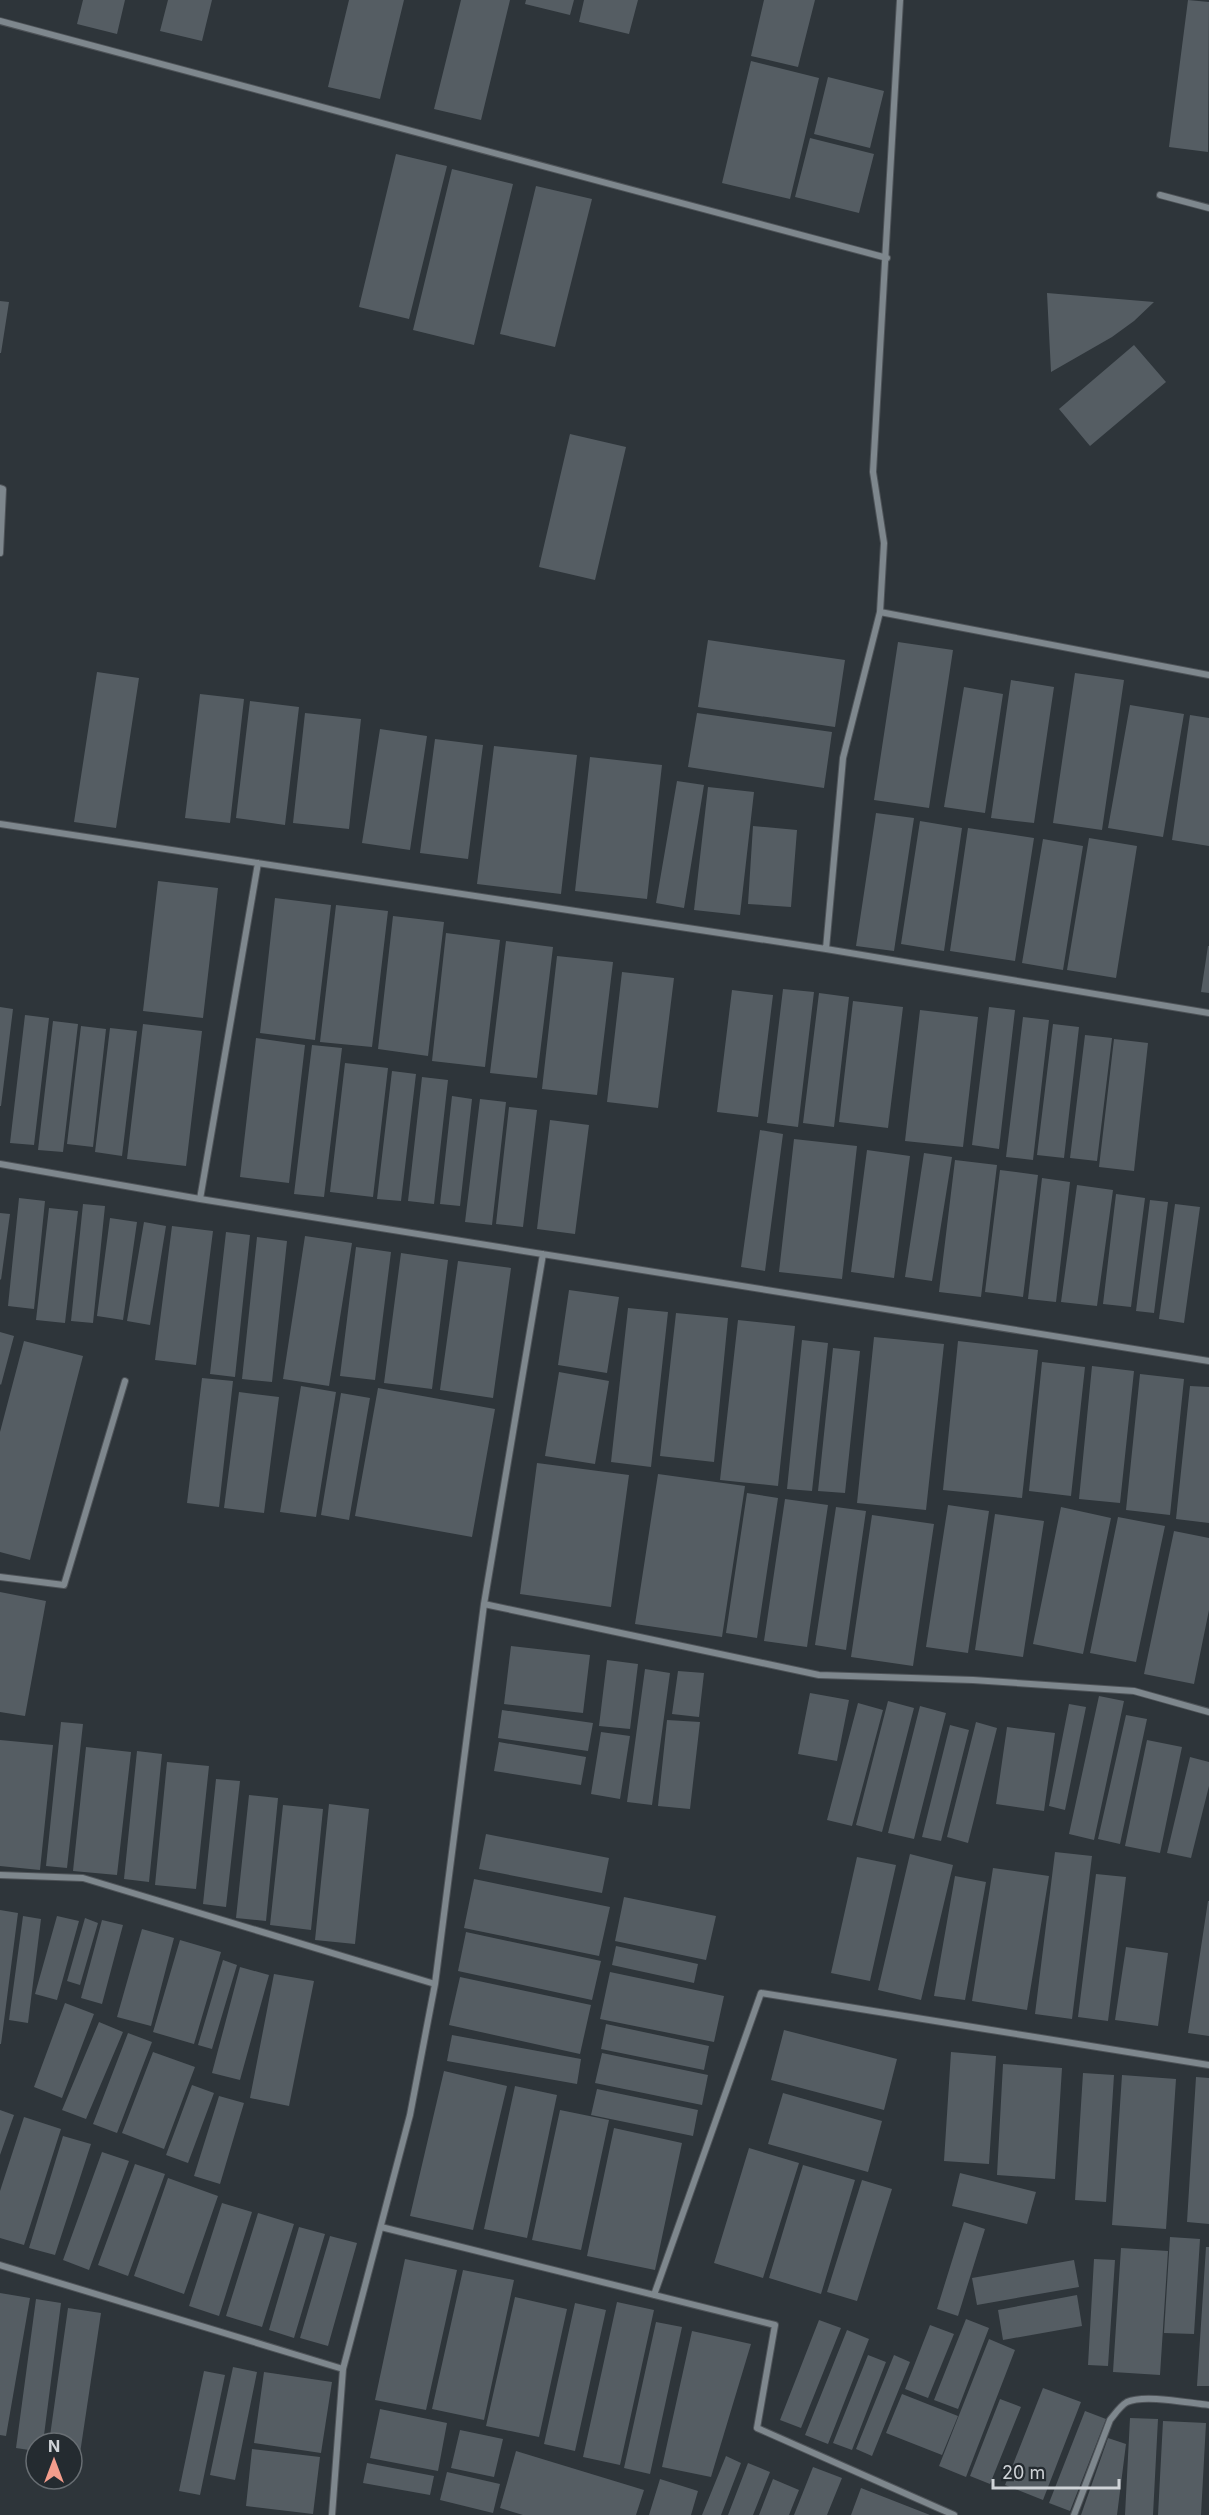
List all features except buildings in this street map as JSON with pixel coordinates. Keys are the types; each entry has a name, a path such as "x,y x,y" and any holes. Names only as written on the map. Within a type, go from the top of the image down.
{"street":[{"path":"826,949 843,758 880,612 884,543 873,472 900,0"},
{"path":"0,21 887,258"},
{"path":"1160,195 1209,208"},
{"path":"0,488 3,489 0,553"},
{"path":"880,612 1209,675"},
{"path":"0,824 826,949 1209,1013"},
{"path":"200,1199 258,863"},
{"path":"0,1164 200,1199 1209,1361"},
{"path":"332,2515 343,2369 410,2115 435,1984 484,1604 543,1254"},
{"path":"0,1577 64,1585 125,1381"},
{"path":"484,1604 819,1675 973,1680 1134,1691 1209,1712"},
{"path":"0,1875 83,1878 435,1984"},
{"path":"654,2295 761,1993 1209,2065"},
{"path":"381,2227 775,2325 758,2428 954,2515"},
{"path":"0,2265 343,2369"},
{"path":"1074,2515 1110,2420 1118,2409 1127,2402 1142,2400 1209,2405"}]}
